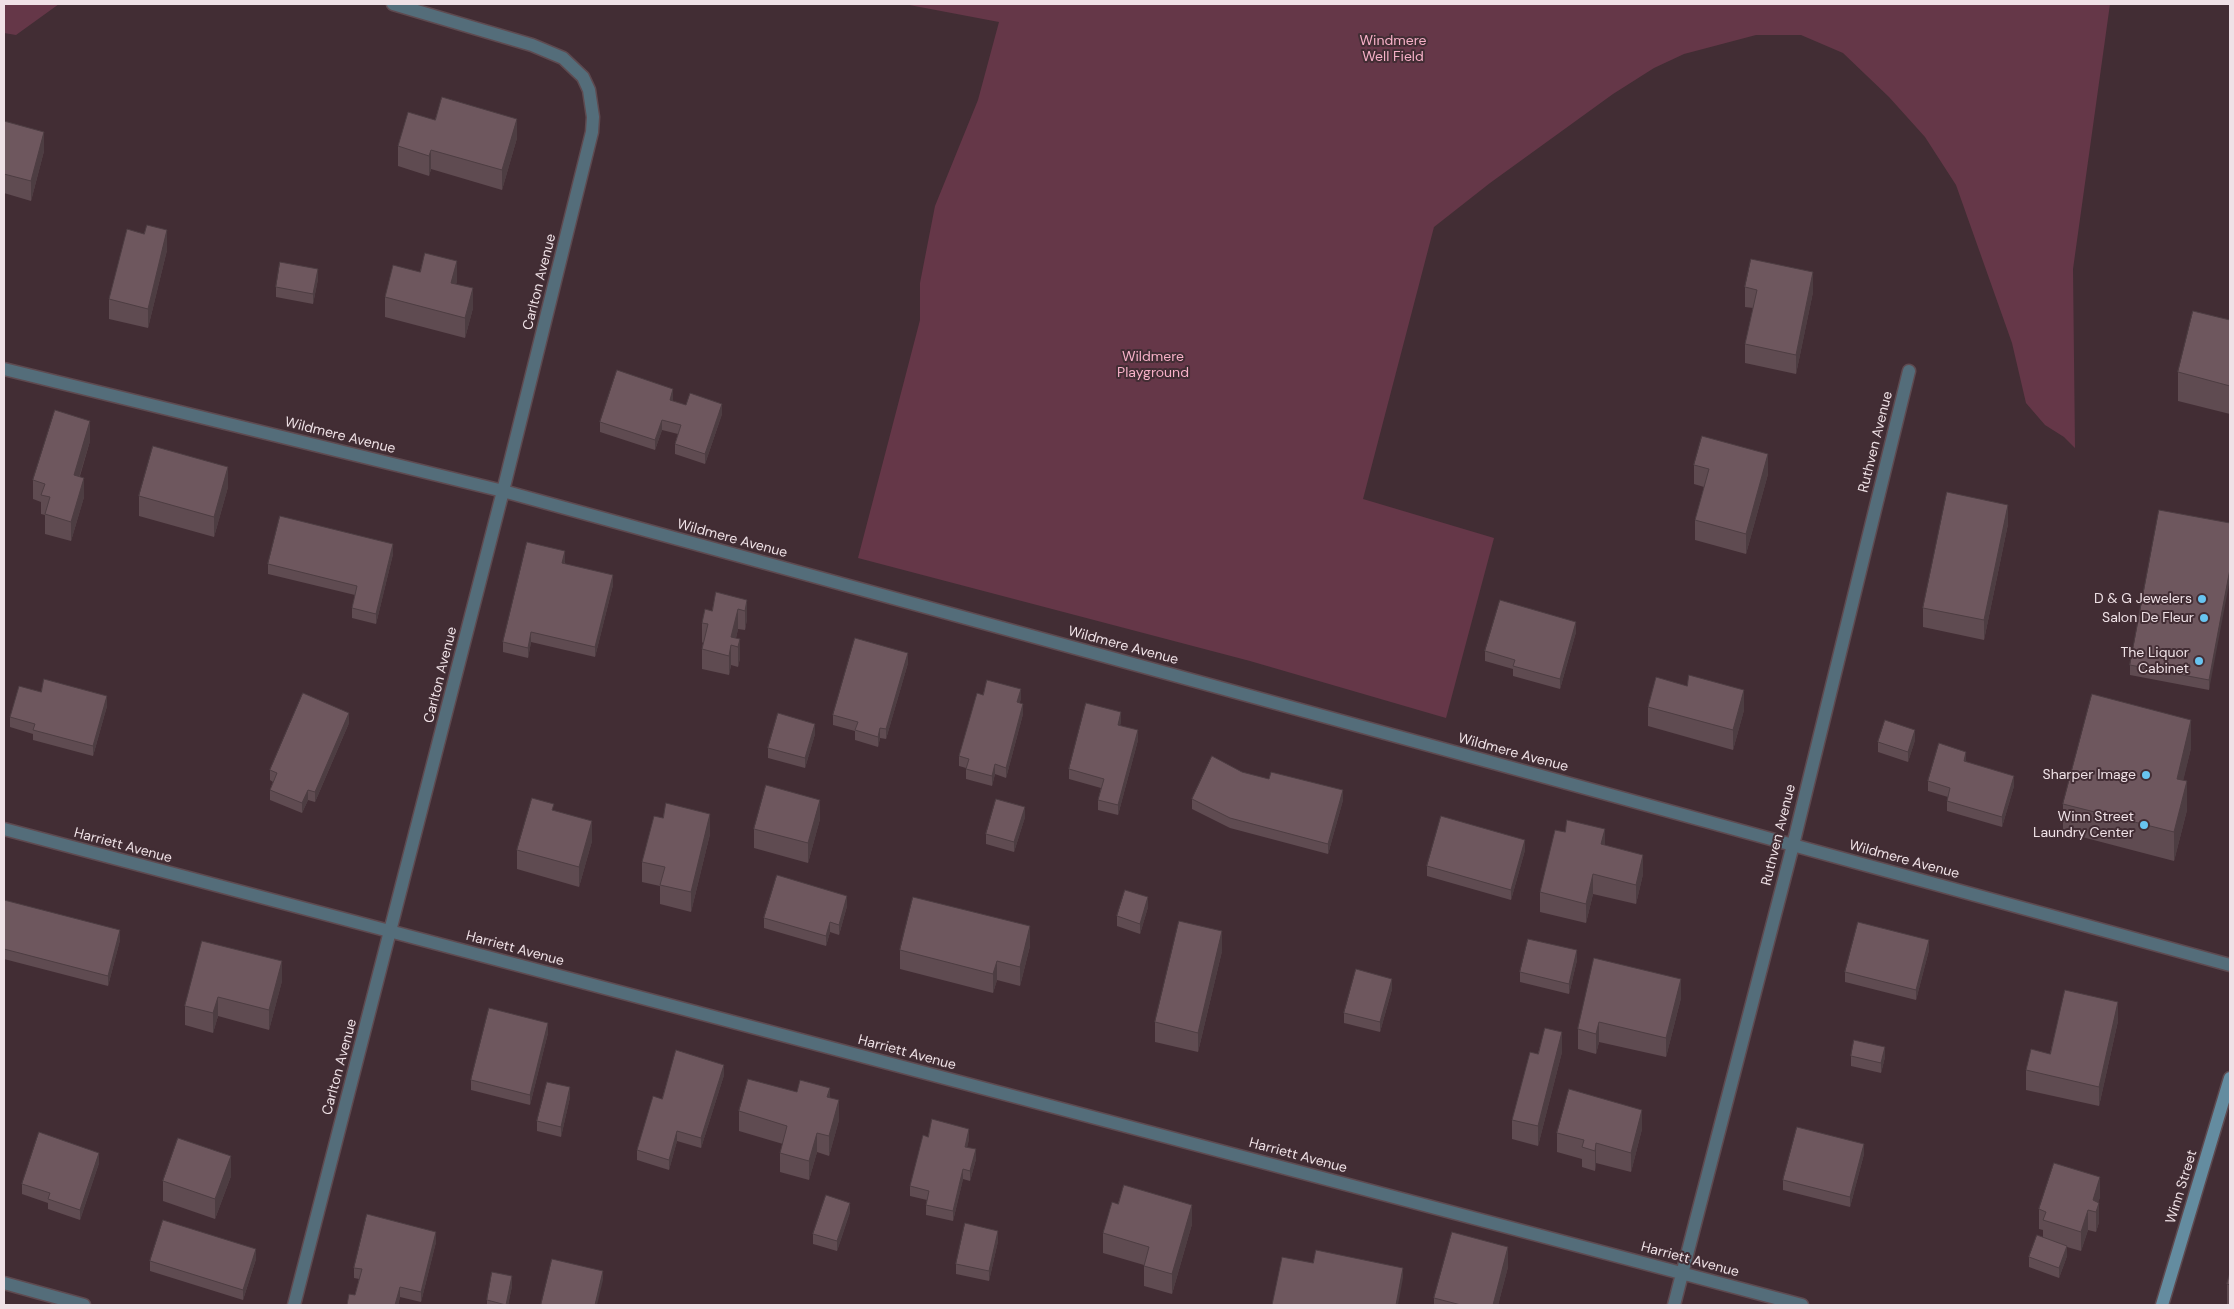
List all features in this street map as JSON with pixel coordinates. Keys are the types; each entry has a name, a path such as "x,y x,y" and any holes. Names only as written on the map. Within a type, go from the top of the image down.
{"main road":[{"name":"Winn Street","path":"2162,1305 2230,1078"}],"street":[{"name":"Carlton Avenue","path":"294,1305 503,492 592,132 593,117 589,90 583,77 563,58 532,45 393,4"},
{"name":"Wildmere Avenue","path":"4,369 503,492 2230,964"},
{"name":"Ruthven Avenue","path":"1674,1305 1793,845 1909,371"},
{"name":"Harriett Avenue","path":"4,830 1802,1305"},
{"path":"4,1283 84,1305"}],"green space":[{"path":"4,4 59,4 16,35 4,33"},
{"name":"Wildmere Playground","path":"904,4 2110,4 2073,269 2075,448 2064,437 2045,425 2026,403 2012,343 1956,185 1925,137 1889,97 1843,53 1801,35 1756,35 1684,54 1654,68 1613,94 1490,183 1434,227 1363,499 1494,538 1446,718 1250,661 858,558 920,320 920,283 935,206 978,100 999,22"}],"building":[{"path":"442,97 517,119 502,170 431,150 429,156 398,146 408,112 435,120"},
{"path":"4,121 44,132 31,181 4,174"},
{"path":"147,225 167,230 148,309 109,299 127,229 144,234"},
{"path":"425,253 457,261 451,283 473,288 465,318 385,297 393,265 420,272"},
{"path":"1751,259 1813,272 1796,355 1745,344 1757,290 1745,287"},
{"path":"280,262 318,269 313,294 276,287"},
{"path":"2193,311 2230,320 2230,386 2178,372"},
{"path":"617,370 673,389 670,400 686,405 690,393 722,404 705,454 675,444 681,425 662,420 655,440 600,422"},
{"path":"55,410 90,421 74,475 84,478 71,522 45,514 50,497 41,495 45,484 33,480"},
{"path":"1702,436 1768,454 1746,534 1695,520 1709,469 1694,465"},
{"path":"153,446 228,467 214,517 139,496"},
{"path":"1947,492 2008,505 1984,620 1923,608"},
{"path":"2159,510 2230,523 2230,569 2209,680 2130,665"},
{"path":"280,516 393,544 376,614 352,608 357,586 268,564"},
{"path":"527,542 565,551 562,563 613,575 595,647 531,632 528,648 503,642"},
{"path":"716,592 747,600 745,611 738,609 731,637 740,639 738,647 731,645 729,656 702,649 708,624 702,623 705,609 712,611"},
{"path":"1500,600 1576,622 1560,679 1513,666 1515,660 1485,651"},
{"path":"855,638 908,653 886,729 880,728 878,737 855,730 858,722 833,715"},
{"path":"1689,675 1744,690 1733,730 1648,707 1656,677 1687,686"},
{"path":"44,679 107,696 93,746 33,730 35,724 10,717 19,686 41,692"},
{"path":"987,680 1021,689 1017,702 1023,704 1006,768 995,764 992,776 966,769 969,759 959,756 977,693 983,695"},
{"path":"303,693 349,713 315,792 308,790 302,803 270,790 277,773 270,770"},
{"path":"2092,694 2191,720 2177,779 2187,781 2174,832 2063,804"},
{"path":"1086,703 1121,712 1118,725 1138,730 1118,805 1098,800 1104,779 1069,769"},
{"path":"778,713 815,724 805,758 768,748"},
{"path":"1885,720 1915,730 1908,752 1878,742"},
{"path":"1939,743 1966,752 1964,761 2014,776 2002,817 1947,801 1950,788 1928,781"},
{"path":"1212,756 1242,772 1269,779 1271,772 1343,790 1328,844 1230,818 1192,799"},
{"path":"766,785 820,800 808,843 754,829"},
{"path":"532,798 554,804 552,810 592,821 579,867 517,850"},
{"path":"996,799 1025,807 1014,842 986,834"},
{"path":"666,803 710,814 691,892 660,885 665,867 642,862 654,816 663,818"},
{"path":"1441,816 1525,840 1511,890 1427,866"},
{"path":"1567,820 1605,829 1601,844 1643,855 1636,885 1593,874 1586,904 1540,892 1555,830 1565,832"},
{"path":"777,875 847,896 839,925 830,922 826,936 764,918"},
{"path":"1125,890 1148,897 1140,924 1117,916"},
{"path":"913,897 1030,926 1020,967 997,961 993,974 900,950"},
{"path":"4,900 120,930 108,976 4,949"},
{"path":"1179,921 1222,931 1198,1033 1155,1022"},
{"path":"1858,922 1929,940 1916,990 1845,972"},
{"path":"1528,939 1577,950 1569,984 1520,972"},
{"path":"202,941 282,961 269,1010 218,997 213,1013 185,1006"},
{"path":"1594,958 1681,979 1666,1038 1599,1022 1596,1034 1578,1029"},
{"path":"1356,969 1392,979 1380,1022 1344,1013"},
{"path":"2065,990 2118,1002 2099,1087 2026,1070 2031,1049 2050,1054"},
{"path":"489,1008 548,1023 530,1095 471,1080"},
{"path":"1545,1028 1562,1032 1538,1126 1512,1120 1530,1052 1538,1054"},
{"path":"1854,1040 1885,1047 1881,1063 1851,1056"},
{"path":"676,1050 724,1065 701,1138 677,1131 669,1160 637,1150 653,1096 662,1099"},
{"path":"748,1079 797,1092 800,1080 830,1088 827,1097 839,1100 829,1136 817,1133 809,1161 780,1153 787,1126 739,1111"},
{"path":"547,1082 570,1087 561,1127 537,1121"},
{"path":"1569,1089 1642,1110 1631,1153 1596,1143 1595,1151 1582,1147 1584,1140 1557,1133"},
{"path":"932,1119 969,1129 965,1147 976,1149 970,1171 963,1169 953,1211 926,1205 929,1191 910,1186 923,1135 928,1137"},
{"path":"1797,1127 1864,1144 1850,1197 1783,1180"},
{"path":"39,1132 99,1153 80,1210 48,1199 50,1193 22,1184"},
{"path":"178,1138 231,1156 215,1199 163,1181"},
{"path":"2054,1163 2100,1177 2093,1200 2099,1203 2096,1212 2088,1210 2081,1232 2043,1220 2046,1212 2039,1209"},
{"path":"1124,1185 1192,1205 1172,1274 1144,1266 1149,1247 1103,1233 1112,1202 1118,1204"},
{"path":"826,1195 850,1203 837,1241 813,1234"},
{"path":"367,1214 436,1232 421,1292 400,1287 395,1305 347,1305 349,1294 355,1295 362,1269 354,1268"},
{"path":"163,1220 256,1249 243,1290 150,1261"},
{"path":"965,1223 998,1231 989,1271 956,1264"},
{"path":"1452,1232 1508,1247 1493,1305 1461,1305 1434,1298"},
{"path":"2037,1235 2067,1246 2059,1268 2029,1257"},
{"path":"1316,1250 1403,1268 1396,1305 1272,1305 1282,1257 1313,1263"},
{"path":"552,1259 603,1271 595,1305 541,1305"},
{"path":"492,1272 512,1276 506,1305 487,1300"},
{"path":"2230,1273 2230,1285 2227,1284"}],"place":[{"name":"D & G Jewelers","path":"2202,599"},
{"name":"Salon De Fleur","path":"2204,618"},
{"name":"The Liquor Cabinet","path":"2199,661"},
{"name":"Sharper Image","path":"2146,775"},
{"name":"Winn Street Laundry Center","path":"2144,825"}],"park label":[{"name":"Windmere Well Field","path":"1393,49"}]}
